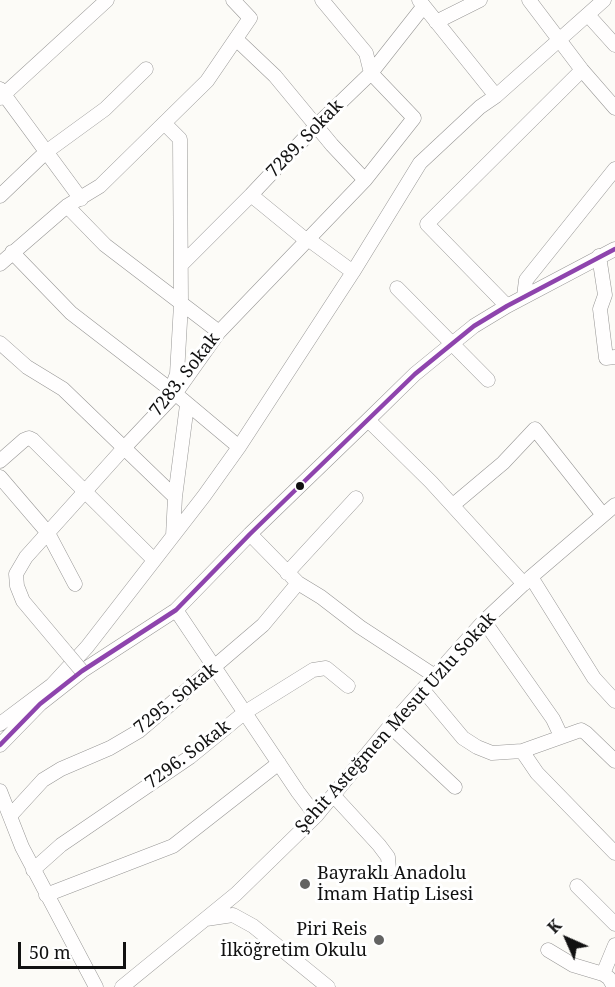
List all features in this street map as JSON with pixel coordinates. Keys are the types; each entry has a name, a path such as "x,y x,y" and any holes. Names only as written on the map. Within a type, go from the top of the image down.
{"street":[{"path":"81,199 1,94 107,0"},
{"path":"0,264 67,206 100,186 207,81 250,18 233,0"},
{"path":"322,0 366,53 371,73"},
{"path":"436,22 480,0"},
{"path":"529,0 582,70 615,108"},
{"path":"0,724 52,685 87,647 173,536 239,447 353,272 420,163 480,107 561,40 604,0"},
{"path":"421,3 496,96"},
{"name":"7289. Sokak","path":"181,265 317,125 371,73 421,3"},
{"path":"588,15 615,45"},
{"path":"236,39 275,76 332,145 365,180"},
{"path":"0,195 46,152 105,109 146,69"},
{"path":"507,306 426,224 582,70"},
{"name":"7283. Sokak","path":"81,671 23,601 17,586 16,574 84,491 173,392 219,332 365,180 414,118 371,73"},
{"path":"165,124 180,139 181,304 177,374 173,392"},
{"path":"524,296 526,280 615,168"},
{"path":"251,195 306,240 353,272"},
{"path":"67,206 105,245 219,332"},
{"path":"0,745 40,704 81,671 176,610 250,534 416,374 474,326 524,296 615,249"},
{"path":"12,252 71,313 173,392 239,447"},
{"path":"599,256 605,295 600,309 606,358 615,357"},
{"path":"397,288 488,380"},
{"path":"0,343 27,367 63,389 175,497"},
{"path":"173,536 175,497 187,405"},
{"path":"368,420 528,580 594,678 615,701"},
{"path":"453,505 503,463 536,429 611,510"},
{"path":"0,460 29,438 33,440 154,560"},
{"path":"0,477 48,533 75,584"},
{"path":"287,573 356,498"},
{"name":"Şehit Asteğmen Mesut Uzlu Sokak","path":"122,987 142,968 236,894 316,816 390,726 484,621 528,580 611,510"},
{"path":"250,534 298,583 435,676"},
{"name":"7295. Sokak","path":"10,816 44,780 61,769 110,748 140,731 263,625 298,583"},
{"path":"176,610 316,816"},
{"path":"484,621 553,718 561,736"},
{"name":"7296. Sokak","path":"33,870 61,845 190,757 244,712 313,670 326,668 348,686"},
{"path":"423,690 463,738 492,753 522,751 581,730 615,761"},
{"path":"390,726 455,787"},
{"path":"522,751 545,782 615,853"},
{"path":"46,895 173,846 279,763"},
{"path":"0,791 33,870 96,987"},
{"path":"334,796 379,845 388,857 389,869"},
{"path":"577,886 615,924"},
{"path":"206,919 233,915 254,926 328,987"},
{"path":"603,974 615,945"},
{"path":"548,950 573,965 603,974 609,978 614,987"}],"transit line":[{"path":"0,745 40,704 82,671 176,610 250,534 415,374 474,326 615,249"}],"place":[{"name":"Bayraklı Anadolu İmam Hatip Lisesi","path":"305,884"},
{"name":"Piri Reis İlköğretim Okulu","path":"379,940"}]}
